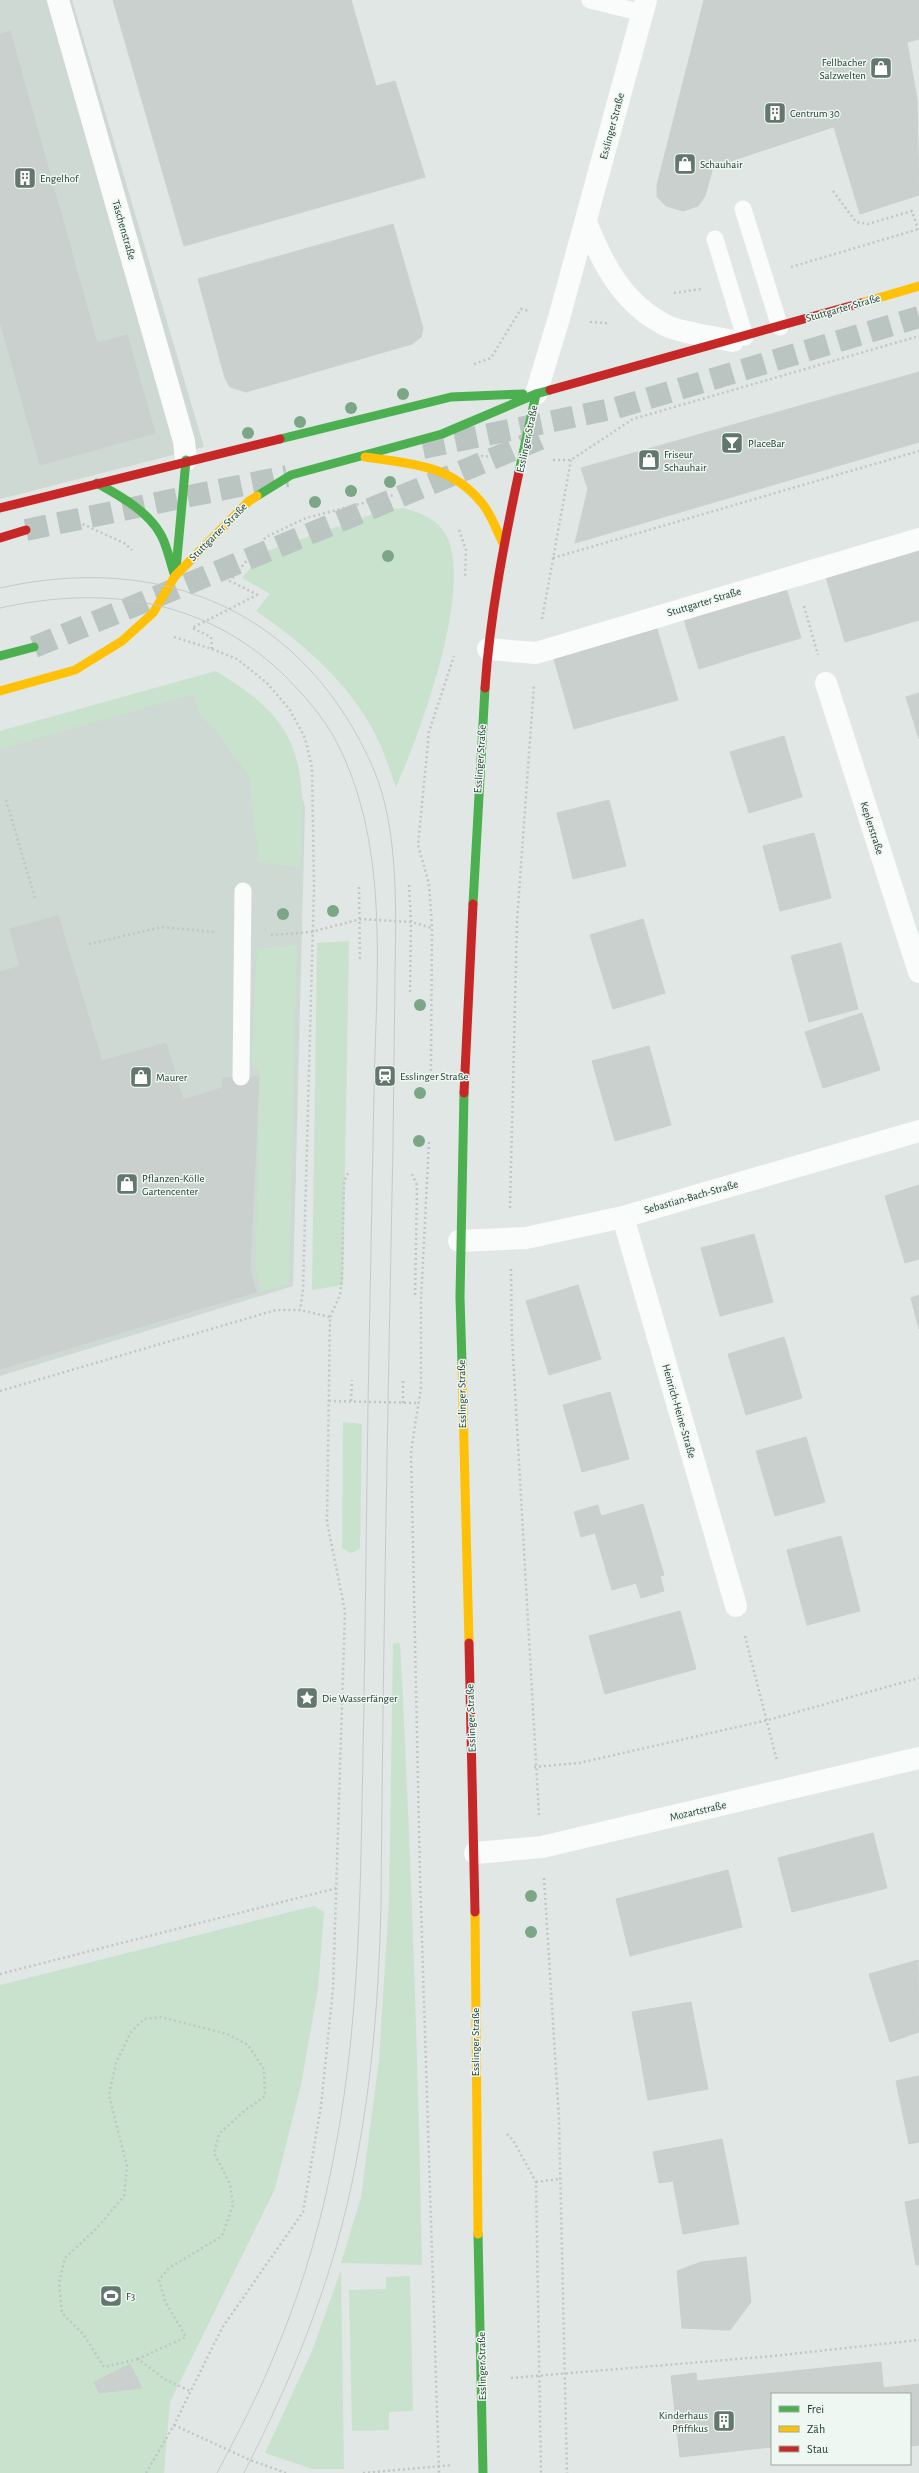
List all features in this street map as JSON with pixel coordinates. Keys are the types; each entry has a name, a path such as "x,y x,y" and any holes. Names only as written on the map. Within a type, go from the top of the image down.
{"main road":[{"name":"Stuttgarter Straße","path":"0,691 75,670 122,641 153,613 175,576 249,501 291,475 356,456 442,434 536,394 739,339 919,286"},
{"name":"Stuttgarter Straße","path":"0,508 186,460 451,397 536,394"},
{"name":"Esslinger Straße","path":"483,2473 475,2100 475,1853 459,1241 463,1108 473,892 488,649 504,545 536,394"},
{"path":"356,456 428,467 449,474 482,502 504,545"},
{"path":"175,576 186,460"},
{"path":"97,483 119,494 135,507 161,533 175,576"},
{"path":"0,538 26,530"},
{"path":"0,656 34,647"}],"street":[{"name":"Täschenstraße","path":"58,0 184,440 186,460"},
{"name":"Esslinger Straße","path":"536,394 586,222 644,6"},
{"path":"586,222 601,260 628,298 667,326 739,339"},
{"name":"Stuttgarter Straße","path":"488,649 536,653 919,539"},
{"name":"Keplerstraße","path":"826,683 919,972"},
{"name":"Sebastian-Bach-Straße","path":"459,1241 510,1240 623,1217 919,1131"},
{"name":"Heinrich-Heine-Straße","path":"623,1217 736,1606"},
{"name":"Mozartstraße","path":"475,1853 542,1847 919,1758"}],"lane":[{"path":"590,0 644,6"},
{"path":"743,209 780,327"},
{"path":"715,239 739,339"},
{"path":"241,1077 243,891"}],"path":[{"path":"833,191 856,222 868,224 912,211 918,229"},
{"path":"567,2473 566,2374 560,2179 542,1847 534,1767 512,1338 510,1240 517,921 536,653 571,460 633,419 919,336"},
{"path":"553,558 919,451"},
{"path":"52,494 59,515 124,543 134,552"},
{"path":"212,649 212,637 192,628 258,594 230,581 266,537 306,518 398,494"},
{"path":"457,523 466,550 465,585"},
{"path":"794,575 826,683"},
{"path":"153,613 160,633 212,649 237,659 267,683 285,704 305,738 312,768 314,888 303,1290 300,1310"},
{"path":"431,1073 432,928 429,884 418,844 429,732 453,662 456,648"},
{"path":"6,800 35,898"},
{"path":"409,885 411,922 410,994"},
{"path":"359,887 361,919 360,960"},
{"path":"361,919 411,922 432,928"},
{"path":"429,1136 418,1403 411,1452 413,1638 439,2473"},
{"path":"146,2473 174,2425 222,2328 303,2212 321,2106 332,1989 338,1888 345,1611 327,1522 330,1317 340,1295 344,1182 349,1171"},
{"path":"412,1174 417,1185 415,1298"},
{"path":"0,1391 276,1310 300,1310 330,1317"},
{"path":"352,1380 352,1401"},
{"path":"403,1381 403,1402"},
{"path":"329,1401 418,1403"},
{"path":"736,1606 768,1720 784,1790"},
{"path":"534,1767 579,1764 768,1720 919,1678"},
{"path":"0,1974 338,1888"},
{"path":"161,2017 227,2034 248,2045 264,2069 265,2096 243,2112 219,2134 214,2153 230,2184 233,2206 222,2236 169,2268 159,2280 165,2301 186,2337 138,2359 104,2367 84,2334 62,2313 59,2283 65,2258 97,2228 124,2196 128,2166 109,2095 116,2063 131,2032 144,2019 161,2017"},
{"path":"475,2100 513,2140 536,2182 541,2473"},
{"path":"536,2182 560,2179"},
{"path":"482,2380 774,2356 919,2340"},
{"path":"138,2359 166,2380 190,2391"},
{"path":"174,2425 243,2457 286,2473"},
{"path":"363,2473 483,2462"}],"shaded area":[{"path":"0,0 72,0 204,447 0,499"},
{"path":"215,684 292,757 305,808 293,1286 0,1376 0,742"}],"green space":[{"path":"403,508 428,517 443,529 453,559 453,589 449,624 430,698 418,733 396,787 381,746 371,725 344,687 293,638 256,611 270,594 242,578 264,552 385,510"},
{"path":"216,671 246,691 263,705 279,722 290,741 297,760 301,781 301,868 259,862 248,775 214,728 199,715 194,694 0,749 0,731"},
{"path":"349,941 343,1285 312,1290 317,943"},
{"path":"297,945 289,1284 260,1292 256,1265 259,1067 251,1064 257,949"},
{"path":"343,1422 362,1424 360,1549 351,1553 342,1548"},
{"path":"393,1643 400,1643 408,1798 414,1954 422,2265 341,2263 361,2197 379,2060 389,1901"},
{"name":"F3","path":"314,1906 324,1912 318,1989 301,2085 275,2189 170,2402 164,2473 0,2473 0,1985"},
{"path":"341,2270 344,2469 312,2469 265,2453 312,2351"},
{"path":"410,2276 413,2411 389,2412 389,2430 352,2431 349,2290 386,2289 386,2277"}],"building":[{"path":"113,0 351,0 376,86 395,81 425,177 184,246"},
{"name":"Centrum 30","path":"704,0 919,0 919,39 907,42 917,99 713,167 705,196 698,206 683,211 666,206 657,197 657,185"},
{"name":"Engelhof","path":"10,31 97,343 127,335 155,433 40,465 0,321 0,34"},
{"path":"917,99 919,195 860,214 834,127"},
{"path":"393,224 423,328 421,337 412,344 246,392 230,387 225,378 198,279"},
{"path":"919,372 919,442 575,543 588,489 581,468"},
{"path":"919,550 919,620 899,626 880,561"},
{"path":"880,561 899,626 845,642 826,577"},
{"path":"786,588 801,638 753,652 736,603"},
{"path":"736,603 753,652 699,669 684,619"},
{"path":"657,629 678,700 627,714 606,644"},
{"path":"606,644 627,714 574,729 554,659"},
{"path":"919,693 919,739 906,697"},
{"path":"784,736 802,797 749,813 730,752"},
{"path":"609,800 626,866 573,879 557,813"},
{"path":"814,833 831,898 780,911 763,846"},
{"path":"58,916 69,952 20,966 10,929"},
{"path":"643,919 665,993 613,1009 590,935"},
{"path":"841,943 858,1009 809,1022 791,956"},
{"name":"Pflanzen-Kölle Gartencenter","path":"69,952 102,1061 166,1043 183,1100 222,1088 223,1078 259,1077 250,1268 256,1292 0,1369 0,972"},
{"path":"862,1013 880,1070 823,1088 805,1032"},
{"path":"649,1046 671,1125 615,1141 592,1061"},
{"path":"919,1185 919,1259 905,1263 885,1196"},
{"path":"754,1234 773,1302 720,1316 701,1248"},
{"path":"578,1285 601,1359 549,1375 526,1301"},
{"path":"919,1295 919,1329 911,1298"},
{"path":"784,1337 802,1398 746,1415 728,1354"},
{"path":"610,1392 629,1459 582,1472 563,1405"},
{"path":"806,1437 825,1502 775,1516 756,1451"},
{"path":"643,1504 664,1575 612,1590 591,1519"},
{"path":"598,1505 601,1517 591,1519 595,1533 581,1537 574,1512"},
{"path":"841,1536 860,1611 807,1625 787,1550"},
{"path":"660,1576 664,1591 641,1598 636,1583"},
{"path":"680,1611 696,1669 605,1694 589,1636"},
{"path":"873,1833 887,1888 792,1912 778,1858"},
{"path":"728,1870 742,1927 630,1956 616,1899"},
{"path":"918,1960 919,2032 890,2042 869,1974"},
{"path":"691,2002 699,2044 640,2055 632,2012"},
{"path":"699,2044 708,2089 648,2100 640,2055"},
{"path":"919,2076 919,2142 909,2144 896,2081"},
{"path":"722,2139 739,2224 683,2234 673,2181 659,2183 653,2152"},
{"path":"919,2199 919,2264 916,2265 905,2202"},
{"path":"746,2257 751,2302 730,2330 682,2328 677,2271 701,2262"},
{"name":"Kinderhaus Pfiffikus","path":"881,2362 884,2393 771,2393 771,2447 680,2457 671,2376 696,2373 697,2381"},
{"path":"130,2364 142,2388 99,2393 94,2382"},
{"path":"919,2384 919,2445 911,2446 911,2393 884,2393 883,2388"}],"tunnel":[{"path":"423,448 616,408 919,317"},
{"path":"34,647 540,439"},
{"path":"26,530 287,476"}],"tram line":[{"path":"0,588 60,579 118,579 172,588 223,606 269,633 310,670 345,715 374,770 382,793 392,845 395,899 393,1144 384,1620 381,1905 372,2055 358,2153 348,2202 335,2250 312,2321 275,2409 244,2473"},
{"path":"0,608 39,601 77,598 114,599 150,604 185,613 219,628 251,648 282,673 312,705 331,732 354,781 365,824 373,867 376,912 377,1002 368,1405 364,1705 358,1930 349,2056 344,2098 327,2192 297,2296 264,2378 217,2473"}],"traffic: fast":[{"path":"257,496 291,475 442,434 536,394 550,390"},
{"path":"280,439 451,397 523,394"},
{"path":"519,472 536,394"},
{"path":"176,569 186,460"},
{"path":"97,483 133,505 155,526 161,535 175,576"},
{"path":"0,656 34,647"},
{"path":"473,904 485,688"},
{"path":"462,1364 460,1297 464,1093"},
{"path":"478,2234 483,2473"}],"traffic: slow":[{"path":"861,303 919,286"},
{"path":"365,457 413,464 442,473 456,480 469,489 485,506 504,545"},
{"path":"0,691 75,670 122,641 153,613 175,576 249,501 257,496"},
{"path":"462,1364 469,1643"},
{"path":"475,1912 478,2234"}],"traffic: jam":[{"path":"550,390 861,303"},
{"path":"0,508 280,439"},
{"path":"485,688 490,633 498,579 519,472"},
{"path":"0,538 26,530"},
{"path":"464,1093 473,904"},
{"path":"469,1643 475,1912"}],"place":[{"name":"Fellbacher Salzwelten","path":"881,68"},
{"name":"Centrum 30","path":"775,113"},
{"name":"Schauhair","path":"685,164"},
{"name":"Engelhof","path":"25,178"},
{"name":"PlaceBar","path":"732,443"},
{"name":"Friseur Schauhair","path":"649,460"},
{"name":"Esslinger Straße","path":"385,1076"},
{"name":"Maurer","path":"141,1077"},
{"name":"Pflanzen-Kölle Gartencenter","path":"127,1184"},
{"name":"Die Wasserfänger","path":"307,1698"},
{"name":"F3","path":"111,2296"},
{"name":"Kinderhaus Pfiffikus","path":"724,2421"}]}
